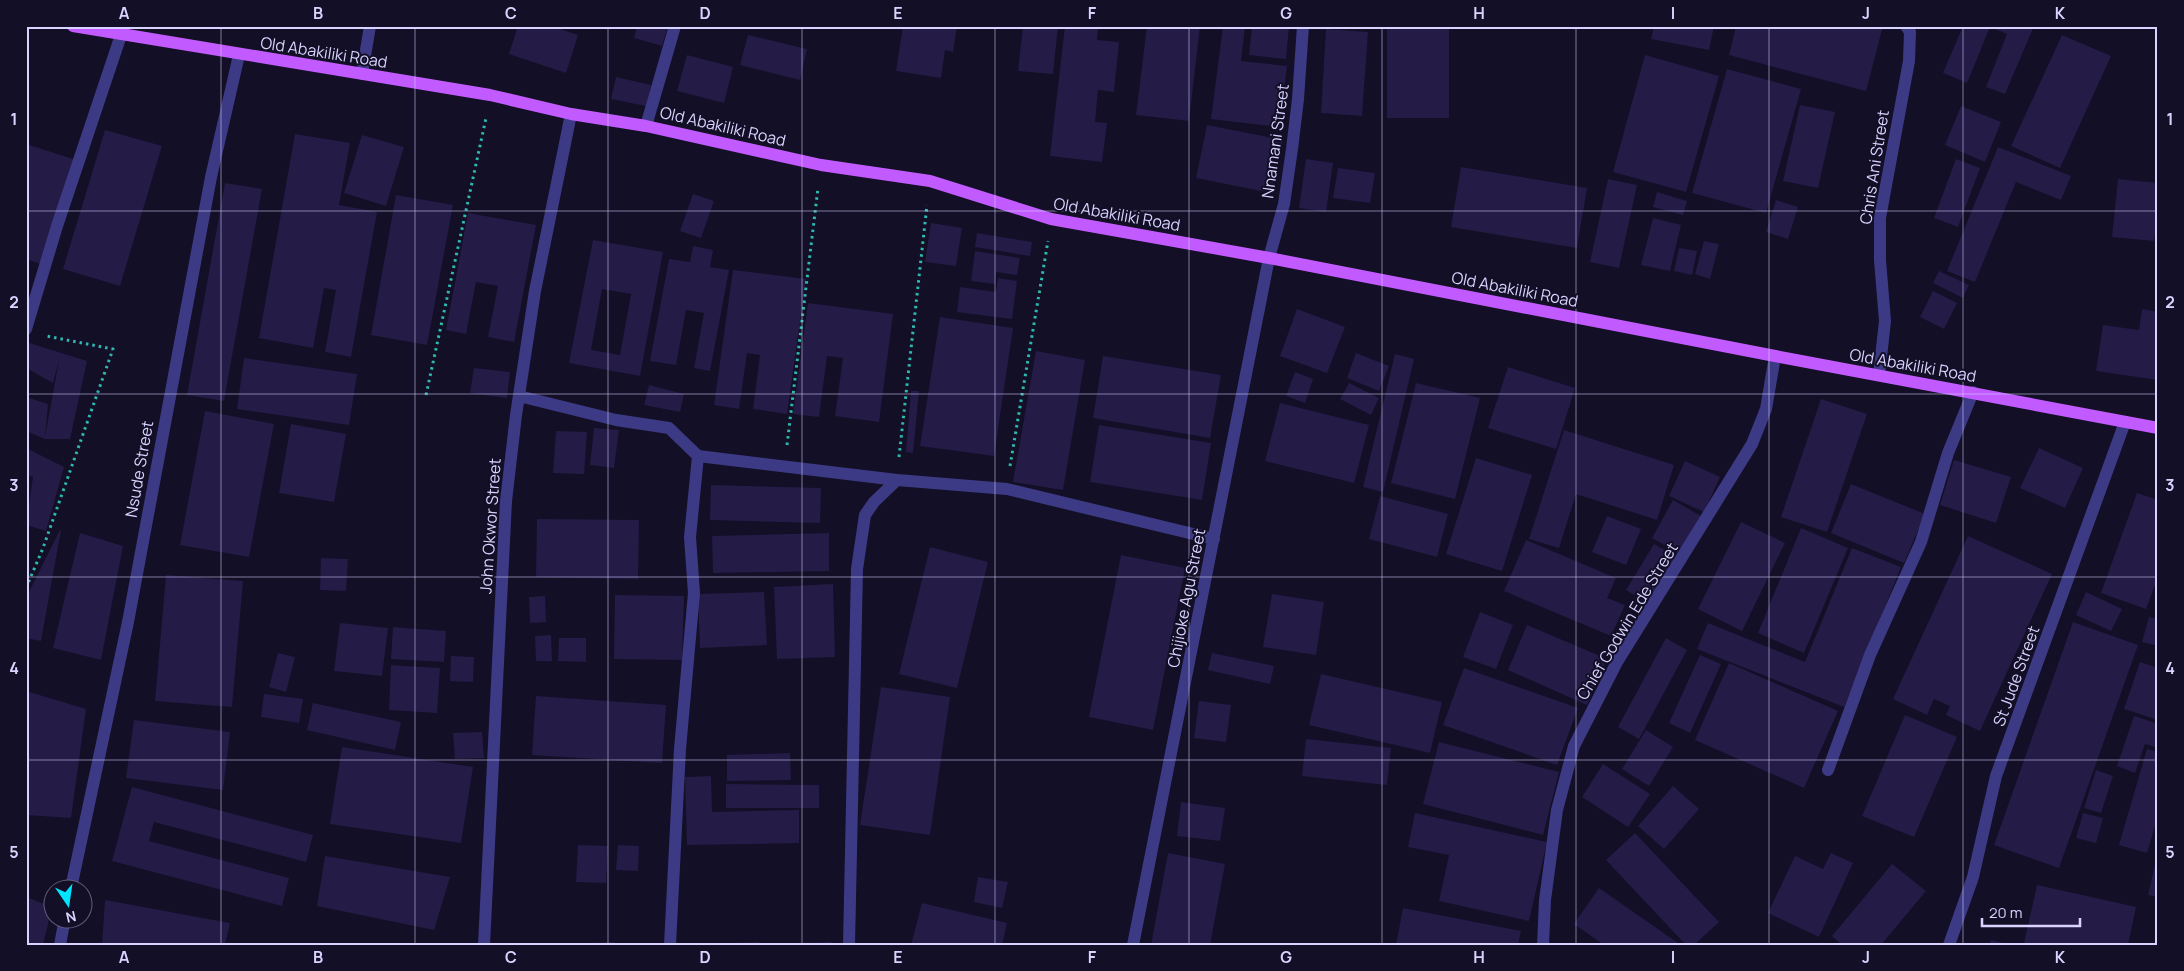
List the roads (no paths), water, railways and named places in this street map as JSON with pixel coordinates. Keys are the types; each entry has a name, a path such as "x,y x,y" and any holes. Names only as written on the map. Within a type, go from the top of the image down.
{"main road":[{"name":"Old Abakiliki Road","path":"73,26 238,55 490,95 571,114 646,126 821,164 930,181 1051,219 1269,258 2158,428"}],"street":[{"path":"362,74 370,26"},
{"path":"646,126 675,26"},
{"name":"Nnamani Street","path":"1269,258 1284,204 1298,99 1303,26"},
{"name":"Chris Ani Street","path":"1879,375 1885,321 1880,260 1880,218 1909,60 1909,28"},
{"path":"26,328 57,226 122,35"},
{"name":"Nsude Street","path":"73,878 128,622 211,178 238,55"},
{"name":"John Okwor Street","path":"484,945 506,511 519,396 535,291 571,114"},
{"name":"Chijioke Agu Street","path":"1133,945 1269,258"},
{"name":"Chief Godwin Ede Street","path":"1543,945 1545,900 1558,810 1574,746 1618,662 1752,444 1766,409 1775,356"},
{"path":"1828,770 1870,655 1921,542 1948,453 1973,392"},
{"path":"519,396 616,420 669,428 698,456 897,480 1007,489 1214,540"},
{"name":"St Jude Street","path":"1950,945 1973,877 1996,776 2125,422"},
{"path":"670,945 680,749 694,593 690,537 698,456"},
{"path":"849,945 857,569 865,515 874,502 897,480"},
{"path":"60,945 63,928"}]}
